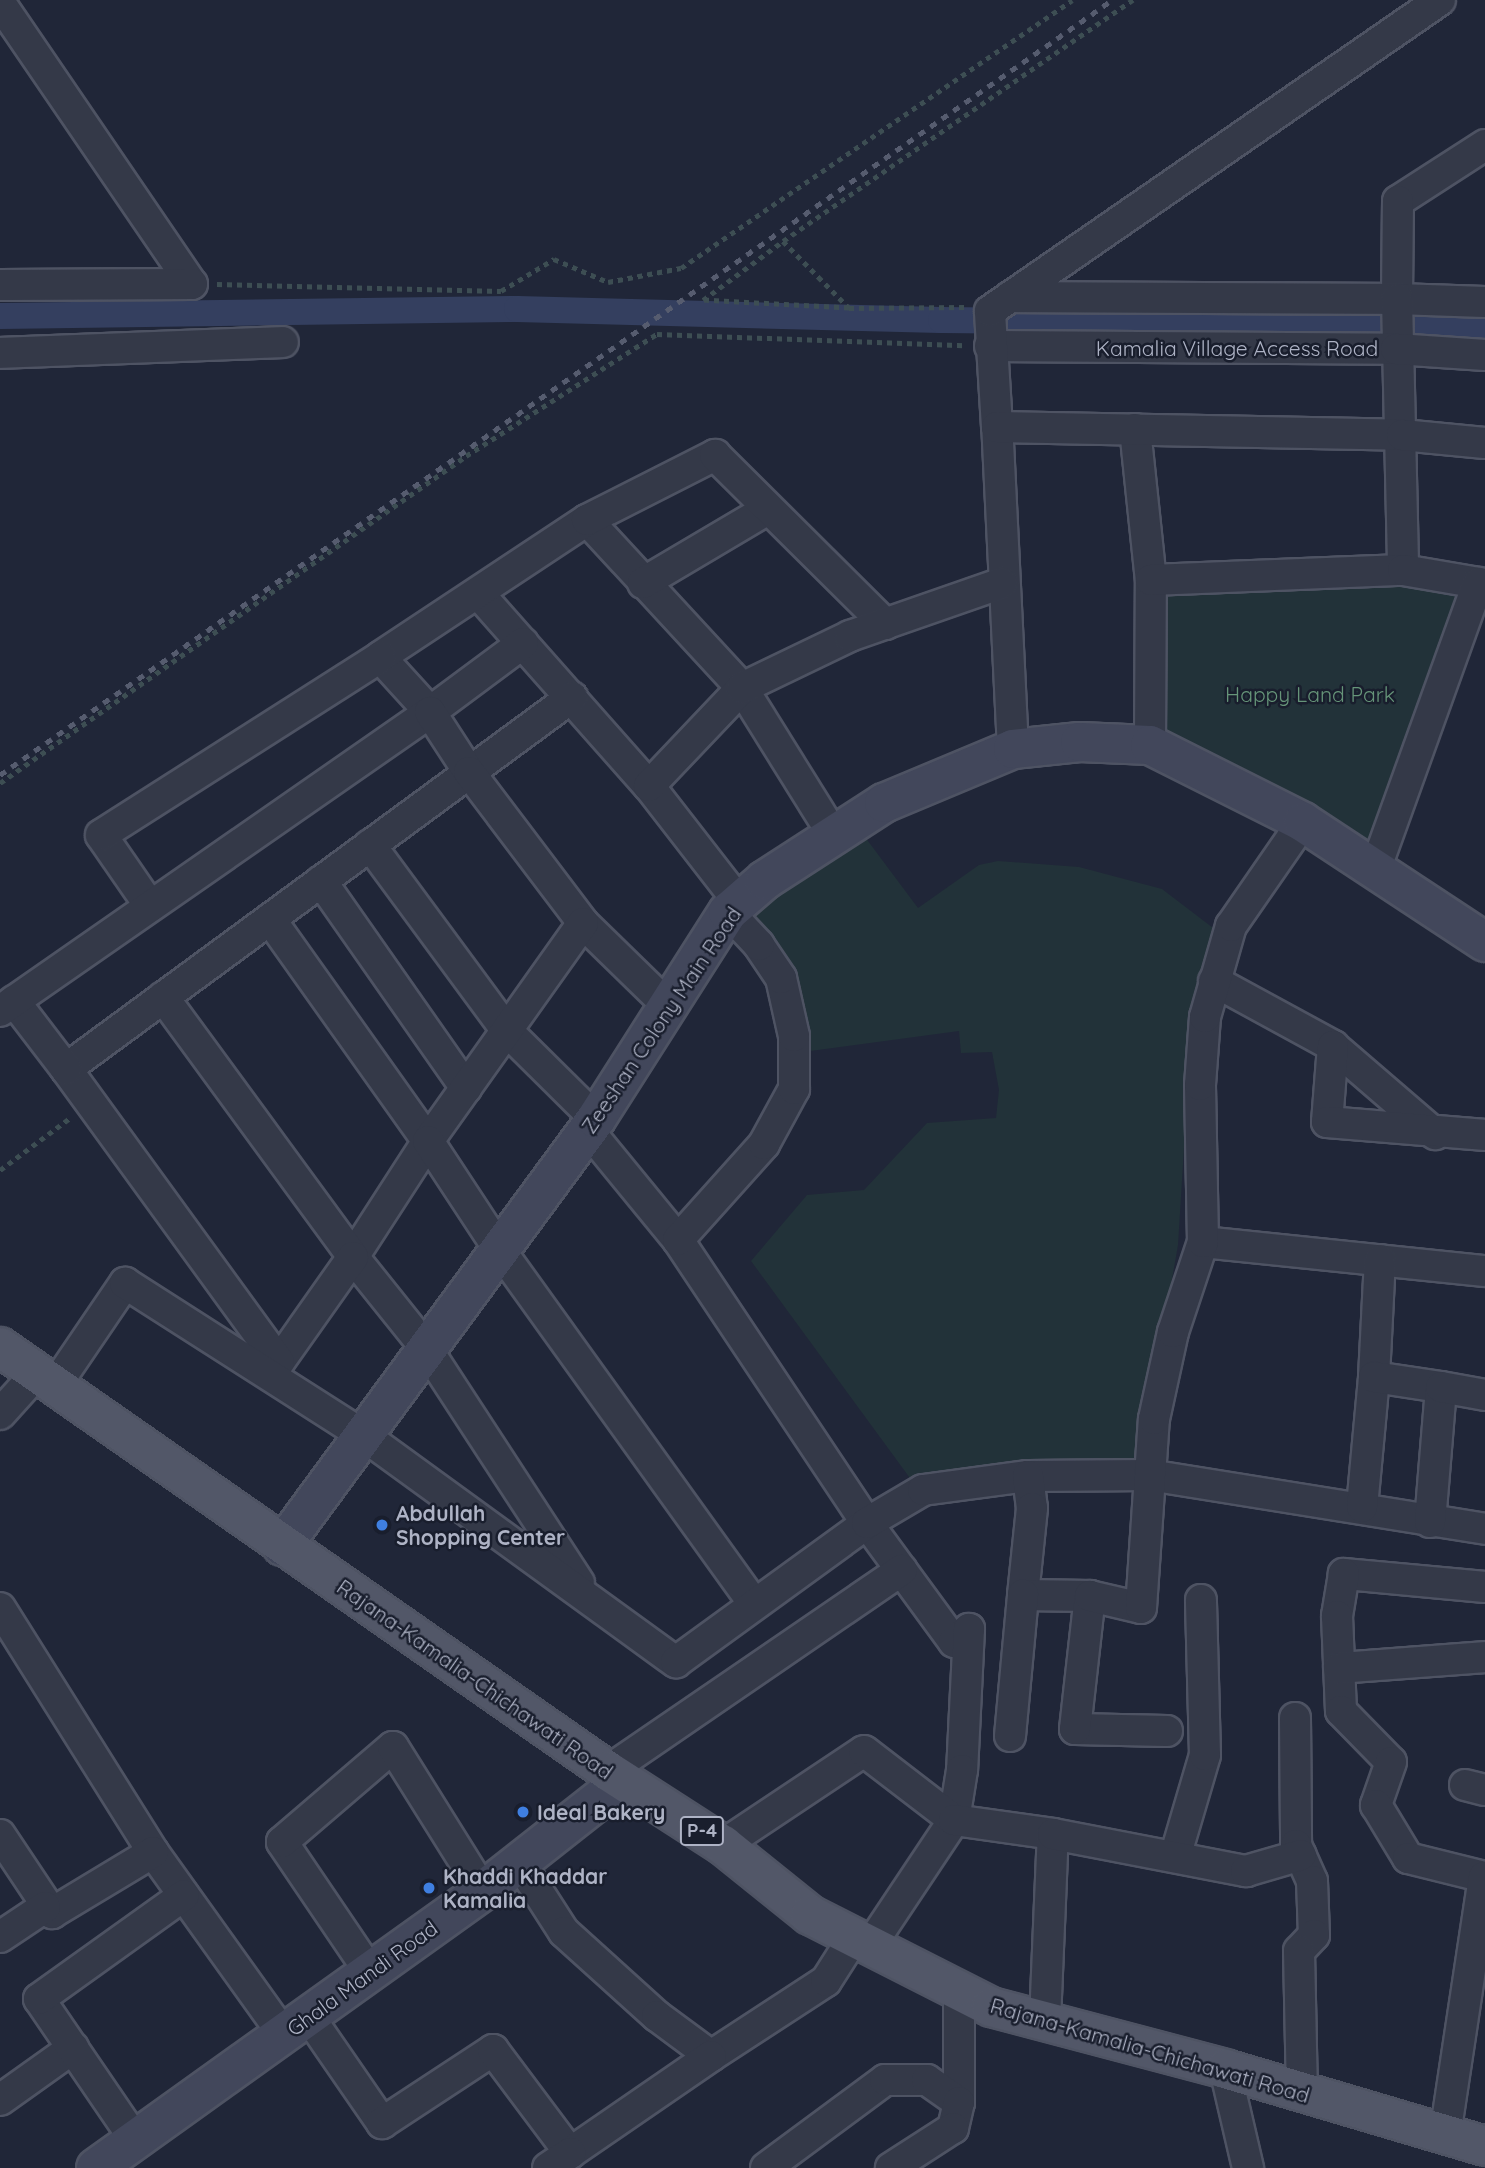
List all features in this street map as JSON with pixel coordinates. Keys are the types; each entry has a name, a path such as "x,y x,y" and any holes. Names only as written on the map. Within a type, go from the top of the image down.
{"main road":[{"name":"Rajana-Kamalia-Chichawati Road","path":"0,1347 615,1776 723,1845 810,1915 991,2007 1225,2069 1485,2146"}],"street":[{"path":"995,319 1440,0"},
{"path":"0,2 191,284"},
{"path":"1403,570 1402,435 1396,349 1398,201 1485,145"},
{"path":"0,285 191,284"},
{"path":"995,319 1397,299 1485,302"},
{"path":"995,319 1002,583 1013,748"},
{"name":"Kamalia Village Access Road","path":"995,319 1485,355"},
{"path":"0,353 283,342"},
{"path":"997,427 1402,435 1485,443"},
{"path":"1135,429 1152,580 1150,745"},
{"path":"150,906 102,835 380,657 587,520 715,455 885,624"},
{"path":"643,583 768,509"},
{"path":"587,520 742,688 833,834"},
{"path":"1152,580 1403,570 1482,583 1376,867"},
{"path":"649,786 742,688 885,624 1002,583"},
{"path":"478,593 649,786 781,978 794,1037 794,1089 764,1144 678,1240"},
{"path":"273,1370 66,1069 7,1006 430,712 523,643"},
{"path":"380,657 430,712 469,772 583,923 668,1006"},
{"path":"66,1069 572,697"},
{"name":"Zeeshan Colony Main Road","path":"282,1546 592,1125 734,907 833,834 884,803 1013,748 1080,742 1150,745 1303,822 1376,867 1485,942"},
{"path":"1023,1595 1090,1596 1141,1608 1154,1419 1173,1332 1203,1242 1200,1085 1205,1017 1231,926 1303,822"},
{"path":"0,1608 153,1852 184,1895 382,2123 493,2050 559,2160 826,1980 862,1941 954,1820 962,1770 969,1629 954,1642 867,1523 678,1240 592,1125 508,1031 370,845"},
{"path":"321,881 466,1088"},
{"path":"270,919 428,1141 499,1249 754,1604"},
{"path":"273,1370 353,1257 428,1141 583,923"},
{"path":"1214,981 1333,1046 1435,1134"},
{"path":"163,997 353,1257 426,1348 589,1598"},
{"path":"1333,1046 1326,1122 1435,1134 1485,1135"},
{"path":"1203,1242 1485,1271"},
{"path":"1362,1507 1374,1377 1380,1260"},
{"path":"0,1414 46,1380 125,1283 273,1370 676,1662 867,1523 923,1490 1028,1476 1149,1475 1362,1507 1430,1522 1485,1529"},
{"path":"1374,1377 1485,1395"},
{"path":"1430,1522 1441,1387"},
{"path":"1010,1736 1032,1508 1028,1476"},
{"path":"615,1776 902,1570"},
{"path":"1445,2135 1485,1877 1408,1858 1376,1805 1391,1762 1341,1711 1337,1616 1344,1574 1485,1587"},
{"path":"1090,1596 1075,1729 1167,1731"},
{"path":"1175,1857 1205,1755 1201,1600"},
{"path":"1339,1668 1485,1657"},
{"path":"1295,1718 1296,1845 1312,1881 1314,1935 1299,1951 1302,2092"},
{"path":"370,1972 282,1842 393,1747 483,1891"},
{"path":"723,1845 864,1751 954,1820 1053,1834 1246,1871 1301,1855"},
{"name":"Ghala Mandi Road","path":"96,2168 483,1891 615,1776"},
{"path":"1045,2021 1053,1834"},
{"path":"0,1835 45,1907 58,1913 153,1852"},
{"path":"519,1862 564,1932 657,2016 711,2056"},
{"path":"136,2141 38,1999 184,1895"},
{"path":"0,1937 45,1907"},
{"path":"891,2168 953,2128 959,2102 959,1991"},
{"path":"0,2100 73,2048"},
{"path":"1225,2069 1248,2168"},
{"path":"766,2168 885,2080 927,2080 959,2102"}],"path":[{"path":"191,284 501,291 554,259 608,282 681,268 1072,0"},
{"path":"995,319 703,300 783,241 1133,0"},
{"path":"783,241 849,308"},
{"path":"0,783 454,464 657,334 995,319"},
{"path":"0,1170 90,1103"}],"green space":[{"name":"Happy Land Park","path":"1478,583 1376,867 1150,745 1151,586"},
{"path":"865,837 918,908 979,865 998,861 1079,867 1162,889 1221,934 1188,1083 1178,1245 1139,1467 915,1485 751,1261 807,1195 864,1190 927,1123 996,1118 999,1090 992,1052 961,1053 959,1031 803,1052 748,919 781,889"}],"waterway":[{"path":"0,316 517,309 941,320 1485,325"}],"railway":[{"path":"0,775 1112,0"}],"place":[{"name":"Abdullah Shopping Center","path":"382,1525"},
{"name":"Ideal Bakery","path":"523,1812"},
{"name":"Khaddi Khaddar Kamalia","path":"429,1888"}]}
